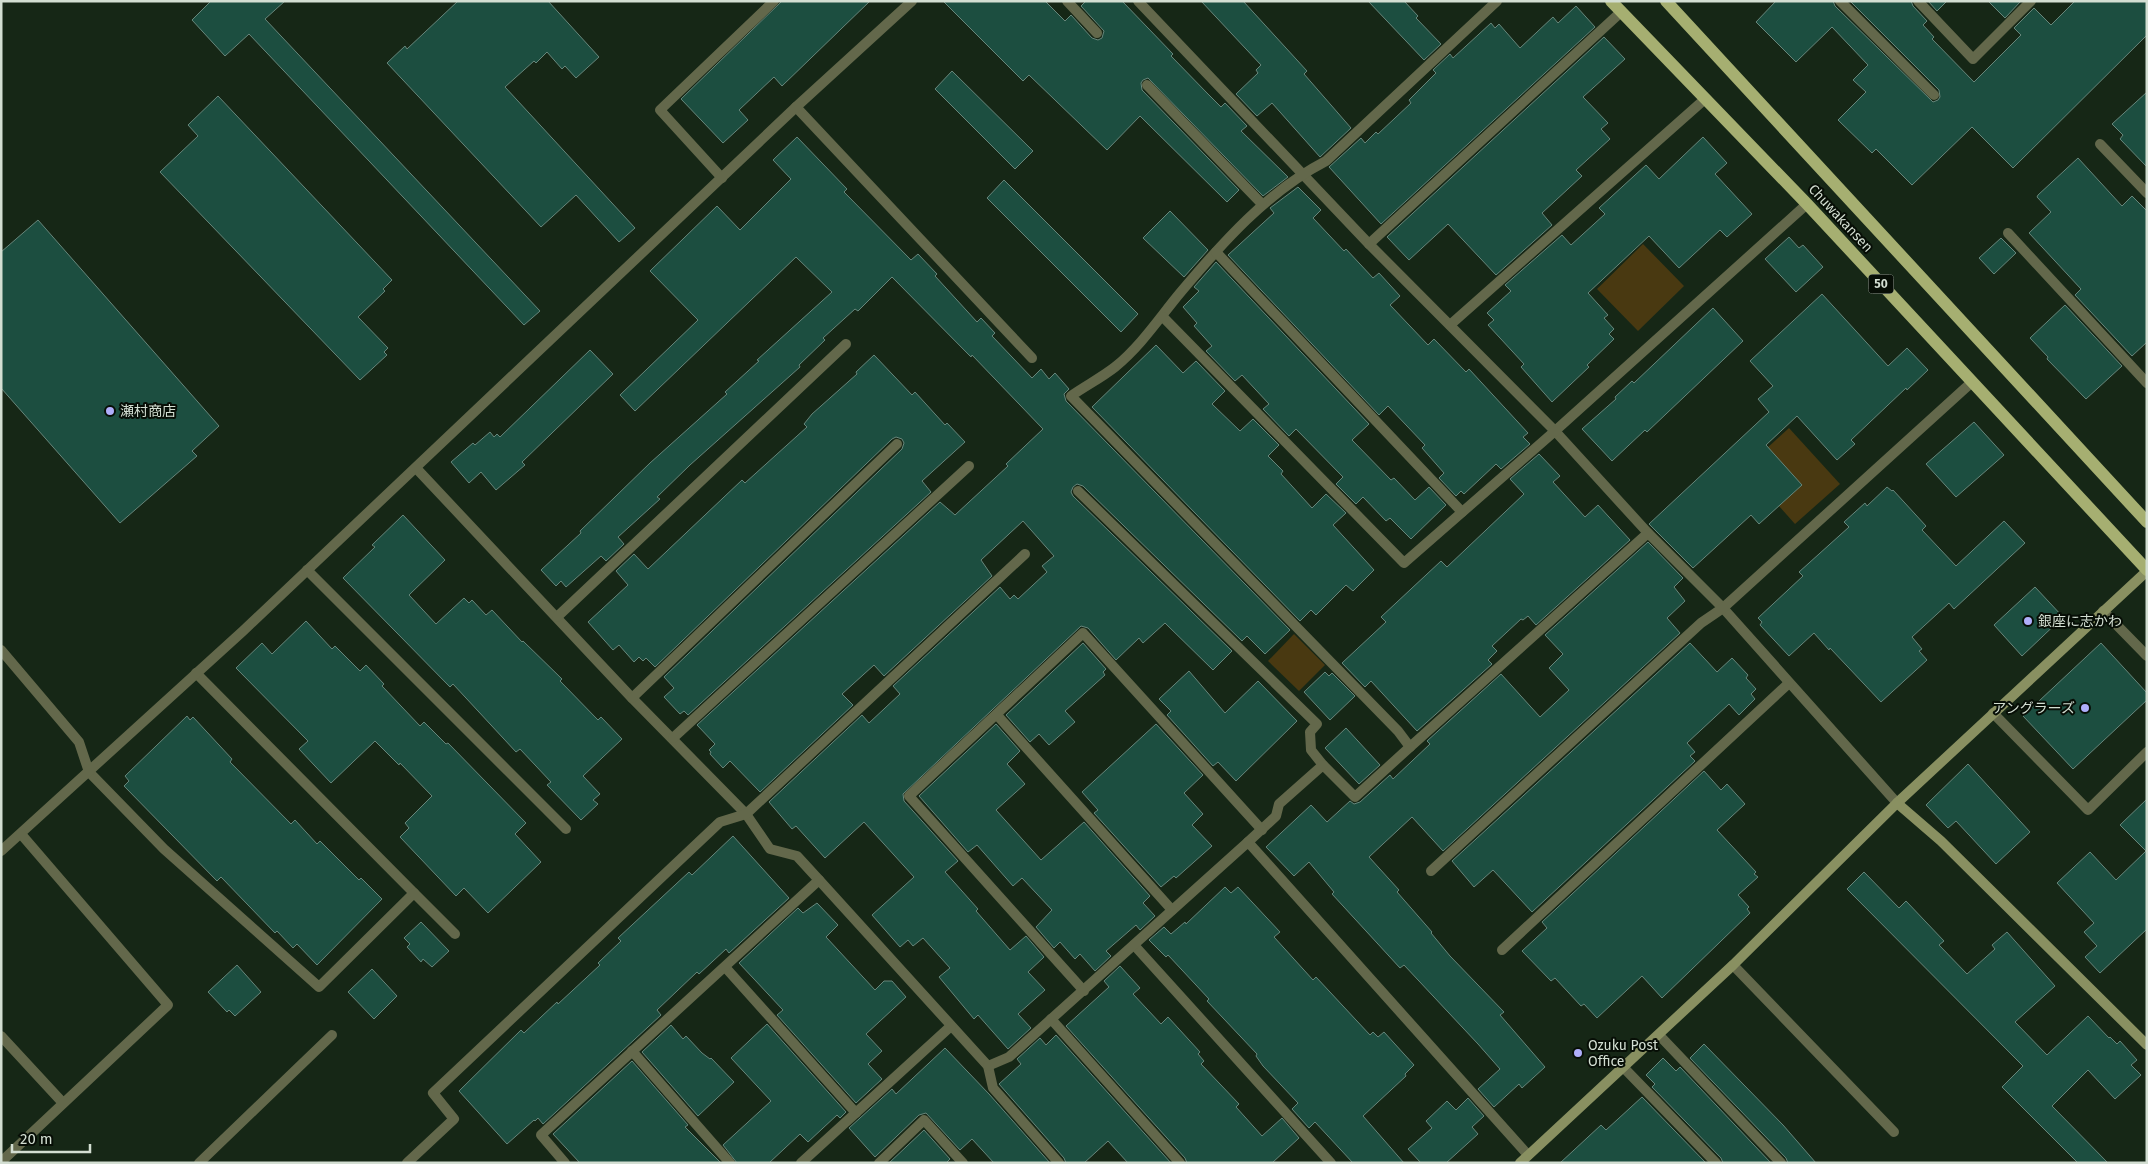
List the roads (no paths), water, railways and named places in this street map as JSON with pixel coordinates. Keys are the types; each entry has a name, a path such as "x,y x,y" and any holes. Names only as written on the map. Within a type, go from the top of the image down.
{"main road":[{"name":"Chuwakansen","path":"1611,1 1807,204 2147,570"},
{"name":"Chuwakansen","path":"1666,1 2147,522"}],"street":[{"path":"722,178 660,110 774,1"},
{"path":"1,851 307,570 796,107 912,1"},
{"path":"1067,1 1097,33"},
{"path":"1138,1 1369,244 1555,431 1648,533 1723,608 1897,803 1941,841 2147,1045"},
{"path":"1410,747 1398,731 1070,396 1116,366 1163,317 1179,294 1262,204 1302,174 1326,161 1497,1"},
{"path":"1840,1 1934,95"},
{"path":"1918,1 1973,59 2031,1"},
{"path":"1369,244 1621,12"},
{"path":"1147,85 1262,204"},
{"path":"1450,325 1705,99"},
{"path":"796,107 1032,358"},
{"path":"2100,144 2147,193"},
{"path":"1163,317 1404,563 1555,431 1807,204"},
{"path":"2008,234 2147,383"},
{"path":"1216,252 1462,512"},
{"path":"557,617 846,344"},
{"path":"1431,871 1701,622 1723,608 1972,382"},
{"path":"632,698 897,444"},
{"path":"673,738 969,466"},
{"path":"416,468 632,698 746,814 770,849 797,856 988,1066 993,1088 1059,1163"},
{"path":"1078,491 1317,724 1310,732 1311,750 1323,765 1356,797 1648,533"},
{"path":"408,1163 454,1119 433,1093 720,822 746,814 1025,554"},
{"path":"307,570 566,829"},
{"path":"1520,1163 1659,1035 1733,965 1897,803 2147,570"},
{"path":"2103,611 2147,656"},
{"path":"1084,991 909,796 1084,633 1262,830"},
{"path":"1,650 78,742 89,772 164,849 319,986 414,893"},
{"path":"196,673 455,934"},
{"path":"1502,950 1788,683"},
{"path":"1993,713 2088,810 2147,752"},
{"path":"997,715 1172,910"},
{"path":"988,1066 1009,1056 1084,991 1262,830 1276,816 1279,804 1323,765"},
{"path":"1,1162 168,1004 21,834"},
{"path":"1248,842 1528,1155"},
{"path":"564,1163 541,1135 819,880"},
{"path":"1134,945 1330,1163"},
{"path":"1733,965 1894,1132"},
{"path":"725,967 856,1112"},
{"path":"1051,1020 1180,1163"},
{"path":"801,1163 951,1026"},
{"path":"199,1163 332,1035"},
{"path":"1659,1035 1781,1163"},
{"path":"1,1036 63,1103"},
{"path":"632,1051 730,1163"},
{"path":"1624,1068 1716,1163"},
{"path":"879,1163 924,1120 963,1163"}],"place":[{"name":"瀬村商店","path":"110,411"},
{"name":"銀座に志かわ","path":"2028,621"},
{"name":"アングラーズ","path":"2085,708"},
{"name":"Ozuku Post Office","path":"1578,1053"}]}
